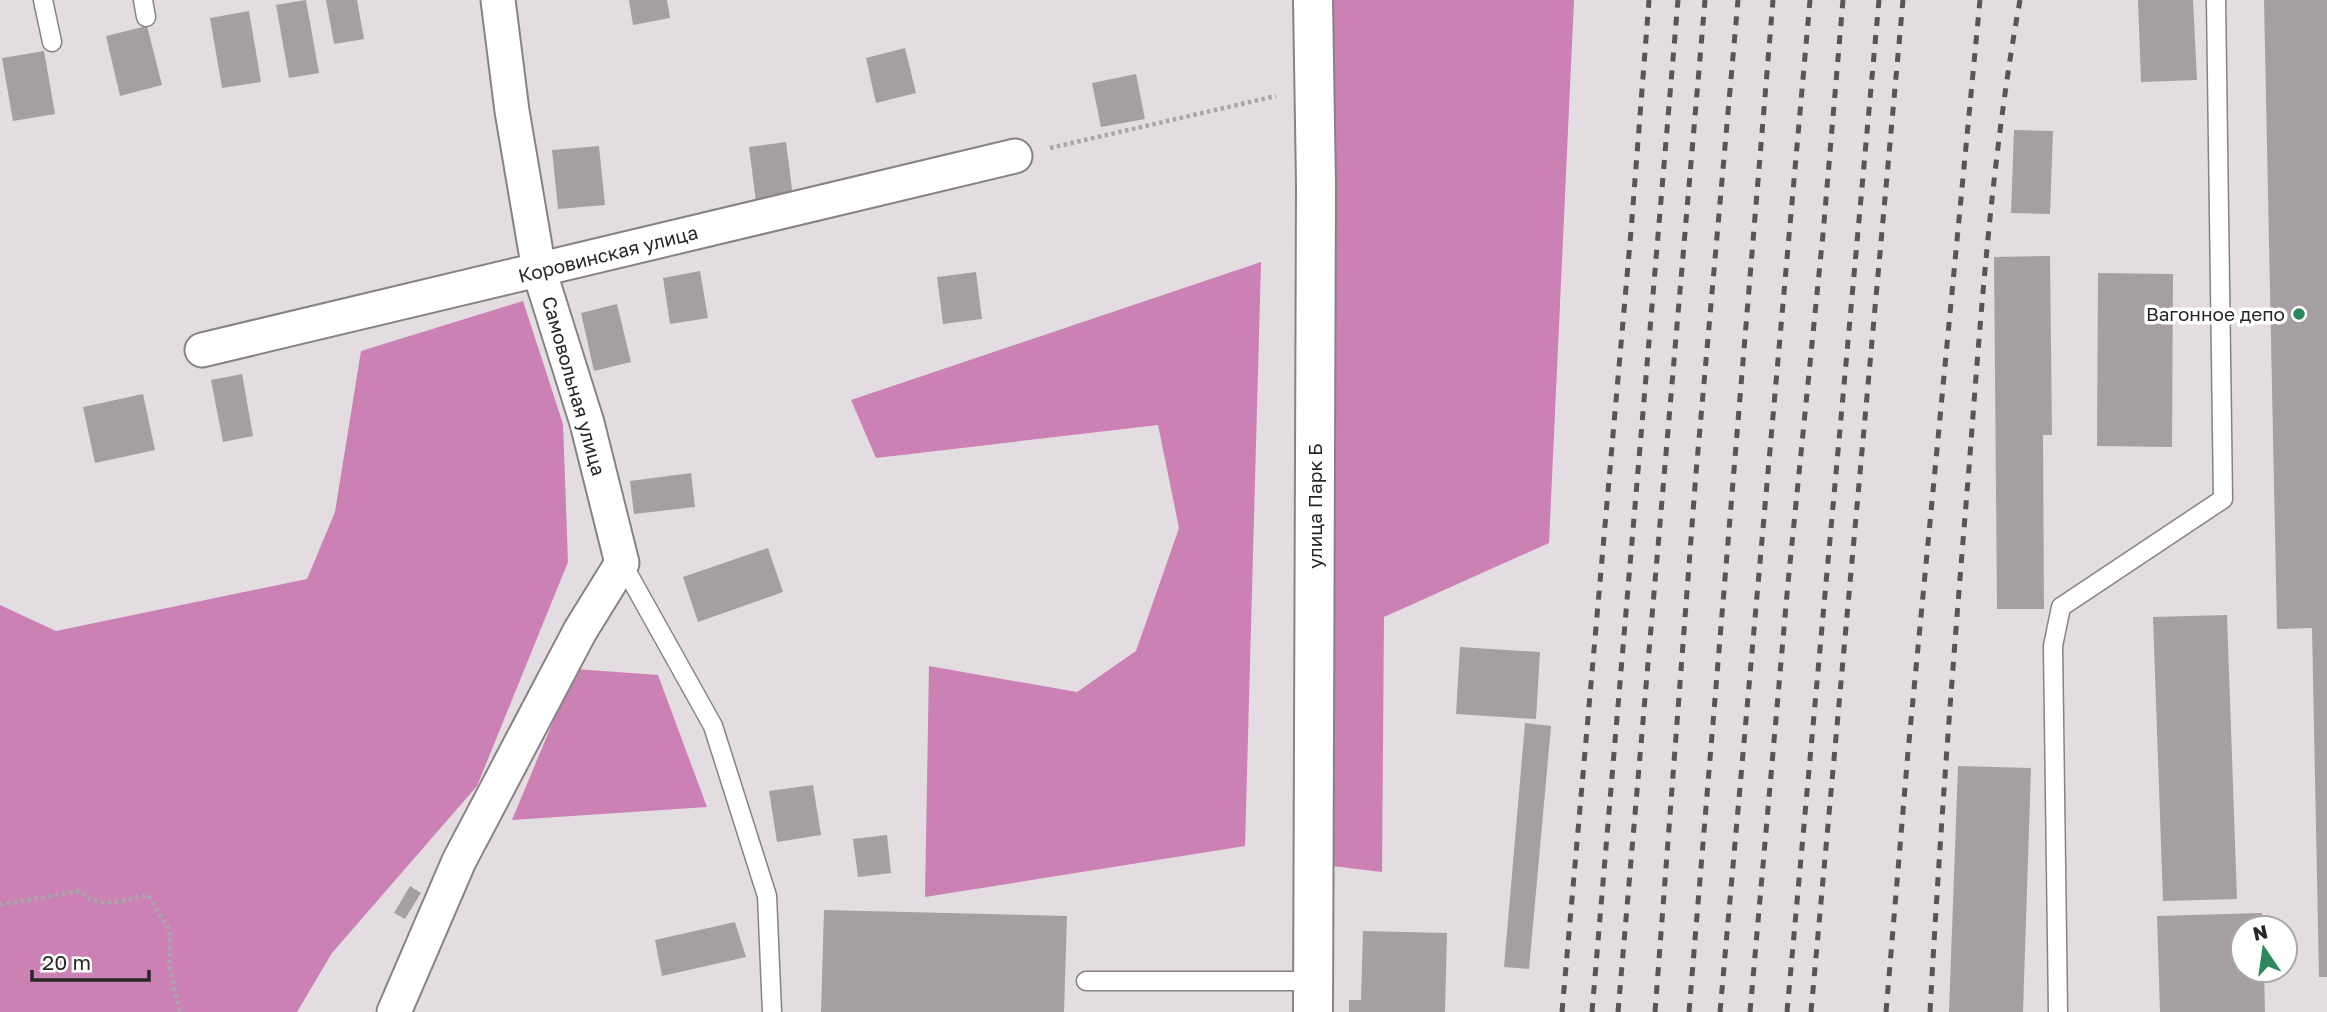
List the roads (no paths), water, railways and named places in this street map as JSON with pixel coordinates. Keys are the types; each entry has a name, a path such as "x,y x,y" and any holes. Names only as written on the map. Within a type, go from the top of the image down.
{"street":[{"name":"Самовольная улица","path":"498,0 512,111 539,271 587,423 622,563"},
{"name":"улица Парк Б","path":"1313,0 1316,212 1313,997"},
{"name":"Коровинская улица","path":"202,350 1015,156"},
{"path":"394,1012 459,861 580,631 622,563"}],"lane":[{"path":"43,0 52,42"},
{"path":"2059,1012 2053,646 2061,607 2223,499 2216,0"},
{"name":"Самовольная улица","path":"622,563 713,726 767,896 772,1012"},
{"path":"1086,981 1313,997"}],"railway":[{"path":"1562,1012 1649,0"},
{"path":"1592,1012 1678,0"},
{"path":"1618,1012 1705,0"},
{"path":"1655,1012 1696,473 1738,0"},
{"path":"1689,1012 1773,0"},
{"path":"1720,1012 1810,0"},
{"path":"1750,1012 1843,0"},
{"path":"1787,1012 1879,0"},
{"path":"1811,1012 1903,0"},
{"path":"1886,1012 1908,752 1980,0"},
{"path":"1930,1012 1983,292 2002,116 2020,0"}],"place":[{"name":"Вагонное депо","path":"2299,314"}]}
